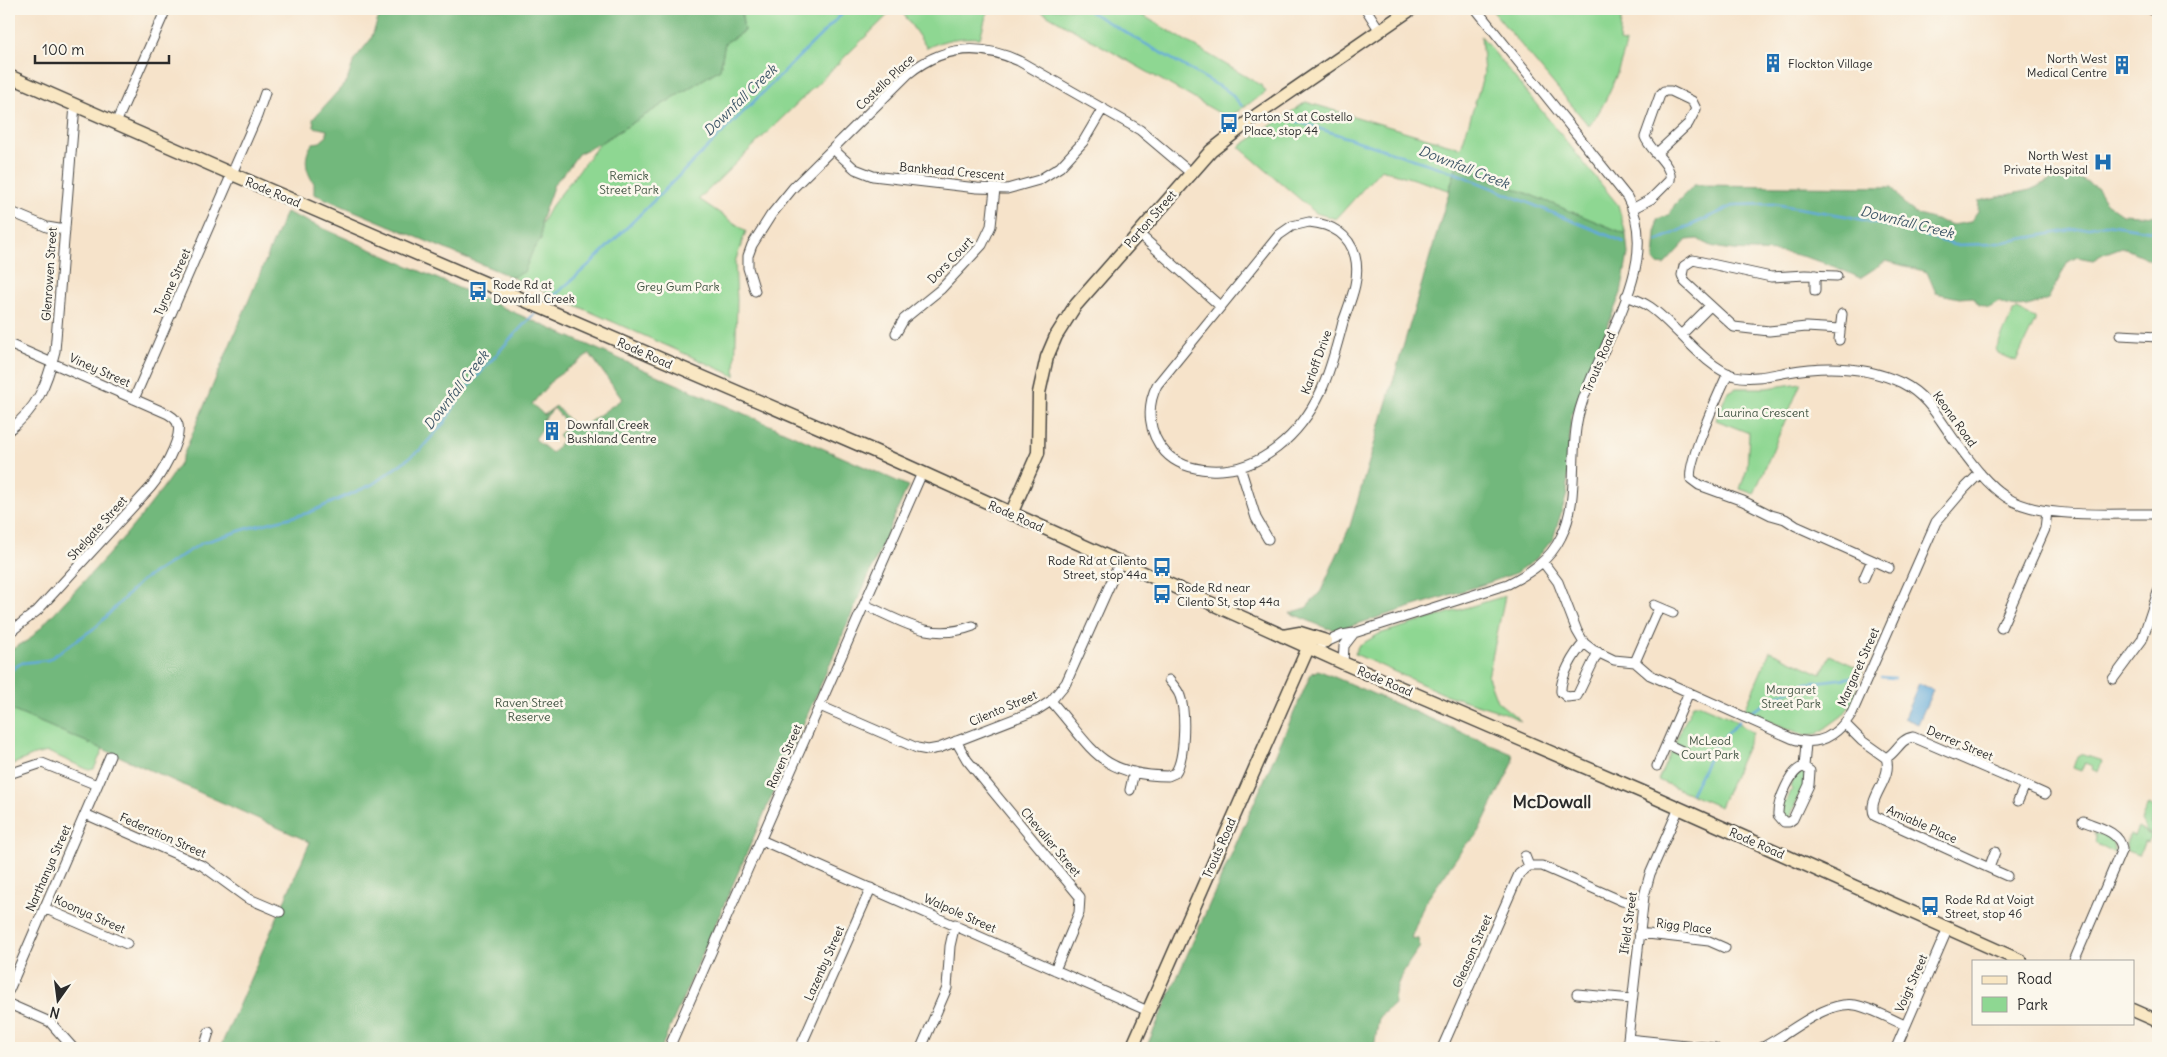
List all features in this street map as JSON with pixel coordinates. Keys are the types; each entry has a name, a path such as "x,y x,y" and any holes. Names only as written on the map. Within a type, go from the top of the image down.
{"main road":[{"name":"Parton Street","path":"1011,514 1038,453 1040,382 1053,341 1075,306 1211,151 1250,120 1411,9"},
{"path":"2154,9 2158,10"},
{"name":"Rode Road","path":"9,76 922,473 1343,663 1491,725 2019,960"},
{"path":"1283,636 1300,633 1326,641"},
{"name":"Trouts Road","path":"1132,1048 1312,649"},
{"path":"2134,1010 2158,1020"}],"street":[{"path":"116,123 166,9"},
{"path":"1366,9 1380,31"},
{"name":"Trouts Road","path":"1312,649 1342,635 1354,633 1508,584 1543,562 1556,546 1568,519 1572,500 1576,431 1580,410 1626,296 1638,249 1637,231 1632,209 1622,191 1476,9"},
{"name":"Costello Place","path":"754,291 748,268 748,256 752,245 781,201 919,65 940,54 982,49 1007,55 1103,108 1151,138 1191,173"},
{"path":"1632,209 1650,199 1670,180 1670,172 1656,154 1645,139 1660,95 1668,90 1692,101 1696,109 1688,124 1656,154"},
{"name":"Tyrone Street","path":"134,399 257,116 265,93"},
{"name":"Glenrowen Street","path":"10,427 28,412 49,378 56,343 75,105"},
{"name":"Bankhead Crescent","path":"833,148 855,169 873,176 995,189 1028,184 1060,167 1083,142 1103,108"},
{"name":"Dors Court","path":"896,333 904,320 950,281 982,245 991,226 995,189"},
{"path":"9,211 41,225 65,230"},
{"name":"Karloff Drive","path":"1310,222 1324,224 1343,235 1352,248 1356,264 1355,282 1330,368 1318,396 1302,422 1283,444 1263,458 1240,467 1214,470 1183,465 1162,448 1154,432 1150,416 1152,400 1157,385 1220,306 1278,235 1292,226 1310,222"},
{"path":"1138,234 1220,306"},
{"path":"1837,276 1770,277 1702,261 1690,261 1683,269 1682,278 1730,324 1741,328 1769,332 1806,327 1840,329"},
{"path":"1815,275 1815,291"},
{"name":"Keona Road","path":"1626,296 1650,307 1710,361 1728,374 1737,377 1756,377 1833,367 1856,369 1888,378 1912,389 1928,402 1980,473 2008,499 2030,509 2047,512 2158,514"},
{"path":"1681,335 1710,306"},
{"path":"1839,340 1842,314"},
{"path":"2120,335 2158,337"},
{"name":"Viney Street","path":"9,344 171,416 178,424"},
{"path":"1728,374 1702,435 1691,471 1691,479 1699,485 1785,519 1889,568"},
{"name":"Shelgate Street","path":"9,633 38,611 156,481 178,434 178,424"},
{"path":"1240,467 1256,518 1268,539"},
{"name":"Raven Street","path":"669,1048 922,473"},
{"name":"Margaret Street","path":"1806,743 1824,739 1844,724 1855,708 1936,522 1980,473"},
{"path":"2001,628 2045,529 2047,512"},
{"path":"1864,578 1872,560"},
{"name":"Cilento Street","path":"820,706 917,748 934,749 1036,710 1051,701 1069,677 1120,562"},
{"path":"1543,562 1558,582 1577,631 1584,643 1618,661 1635,662 1645,672 1806,743 1804,767"},
{"path":"2113,679 2142,640 2158,592"},
{"path":"865,605 932,633 948,633 973,626"},
{"path":"1635,662 1658,606 1673,613"},
{"path":"1343,663 1344,646 1354,633"},
{"path":"1584,643 1575,655 1562,684 1561,692 1567,697 1577,696 1598,652"},
{"path":"1051,701 1102,760 1116,768 1168,776 1175,773 1178,768 1183,728 1182,705 1177,690 1169,680"},
{"path":"1657,766 1689,692"},
{"path":"1844,724 1862,741 1886,758"},
{"name":"Derrer Street","path":"1886,758 1895,752 1904,740 1917,738 2045,794"},
{"name":"Chevalier Street","path":"956,741 967,760 1080,897 1079,913 1055,970"},
{"path":"1667,744 1684,752"},
{"name":"Narthanya Street","path":"9,990 110,756"},
{"name":"Amiable Place","path":"1886,758 1887,771 1874,804 1873,811 1875,816 2007,876"},
{"path":"9,774 42,762 97,786"},
{"path":"1804,767 1810,771 1809,785 1793,819 1789,822 1784,822 1778,815 1779,804 1794,773 1799,768 1804,767"},
{"path":"1130,790 1134,772"},
{"path":"2018,801 2025,785"},
{"name":"Ifield Street","path":"1627,1044 1642,904 1650,874 1679,808"},
{"name":"Federation Street","path":"85,814 203,866 247,898 280,912"},
{"path":"2074,960 2122,849 2116,835 2083,820"},
{"name":"Walpole Street","path":"761,840 1148,1010"},
{"path":"1989,868 1995,852"},
{"path":"1525,856 1529,866 1542,866 1622,901 1642,904"},
{"name":"Gleason Street","path":"1442,1048 1519,874 1529,866"},
{"name":"Lazenby Street","path":"800,1048 871,888"},
{"name":"Koonya Street","path":"44,908 127,944"},
{"path":"921,1048 947,988 950,946 955,924"},
{"name":"Voigt Street","path":"1896,1048 1948,928"},
{"name":"Rigg Place","path":"1639,933 1709,941 1725,948"},
{"path":"1577,994 1632,1000"},
{"path":"9,1004 50,1022 73,1048"},
{"path":"1761,1048 1826,1010 1841,1005 1859,1006 1906,1026"},
{"path":"204,1048 210,1032"},
{"path":"1627,1044 1715,1048"}],"green space":[{"path":"385,9 741,9 744,31 725,43 720,69 600,143 578,154 554,184 541,221 541,239 533,250 524,272 512,277 314,194 314,183 306,163 308,153 313,143 320,142 327,136 327,130 314,127 313,119 347,81 354,60 371,39 378,19"},
{"name":"Remick Street Park","path":"741,9 894,9 699,199 746,231 735,262 737,300 735,376 512,277 550,208 600,143 720,69 725,43 744,31"},
{"path":"900,9 988,9 980,38 953,39 927,48"},
{"path":"1037,9 1132,9 1262,86 1266,92 1228,118"},
{"path":"1491,9 1622,9 1619,42 1626,44 1607,98 1589,126"},
{"path":"1481,36 1618,205 1626,234 1457,165 1449,190 1381,169 1336,219 1316,213 1239,147 1306,102 1461,148 1484,74"},
{"path":"1457,165 1626,234 1628,254 1621,293 1571,416 1567,494 1553,539 1536,559 1516,573 1338,630 1326,628 1290,613 1306,608 1321,591 1350,526"},
{"path":"2060,176 2079,178 2097,188 2106,203 2122,214 2158,216 2158,263 2122,247 2093,260 2077,257 2068,262 2048,299 2018,307 1999,302 1989,308 1979,305 1973,297 1959,298 1936,293 1927,272 1886,261 1860,278 1833,266 1805,257 1786,253 1728,249 1706,244 1698,239 1687,240 1664,265 1657,264 1654,260 1657,219 1669,215 1675,204 1694,185 1892,187 1905,205 1918,215 1953,225 1970,222 1978,211 1979,201 2030,190"},
{"name":"Raven Street Reserve","path":"286,212 908,486 661,1048 220,1048 310,842 9,709 9,651 30,639 109,554 164,487 180,463","holes":["590,354 622,399 578,430 556,406 544,415 532,404 553,379","554,408 568,425 558,435 563,440 552,453 535,439 544,426 541,422"]},
{"path":"2017,310 2035,318 2035,321 2016,361 1998,353 1996,349 2013,311"},
{"name":"Laurina Crescent","path":"1801,383 1754,494 1740,489 1747,469 1749,433 1716,420 1727,393 1736,388 1766,388"},
{"path":"1505,596 1488,677 1497,701 1521,721 1505,713 1444,694 1355,654 1358,646 1379,634"},
{"name":"Margaret Street Park","path":"1770,651 1821,674 1830,655 1863,670 1851,705 1842,716 1817,734 1804,735 1744,711"},
{"path":"1318,670 1512,754 1513,763 1475,838 1466,844 1424,904 1411,938 1418,939 1420,947 1399,981 1394,1004 1379,1017 1374,1048 1146,1048 1311,674"},
{"name":"McLeod Court Park","path":"1693,704 1698,704 1731,718 1753,733 1720,807 1658,780"},
{"path":"9,709 103,749 94,769 89,770 48,752 34,755 9,766"},
{"path":"2081,754 2102,761 2098,772 2091,769 2092,766 2085,763 2081,771 2073,768 2077,756"},
{"path":"1804,770 1807,773 1803,792 1800,792 1790,818 1784,817 1780,807 1782,802 1786,802 1792,789 1790,787 1794,777"},
{"path":"2148,805 2158,810 2158,814 2155,814 2150,824 2158,828 2158,837 2145,831 2141,821"},
{"path":"2138,828 2152,836 2148,843 2145,842 2138,855 2127,851 2126,844 2130,834 2134,836"},
{"path":"2093,833 2103,835 2114,842 2115,853 2095,842 2096,837"}],"water":[{"path":"1919,683 1933,690 1918,724 1904,718"}],"waterway":[{"name":"Downfall Creek","path":"545,304 592,262 847,9"},
{"name":"Downfall Creek","path":"1085,9 1229,92 1242,106"},
{"name":"Downfall Creek","path":"1293,120 1453,172 1624,242"},
{"name":"Downfall Creek","path":"1657,241 1735,205 1774,204 1846,216 1914,232 1954,245 1992,244 2106,224 2158,232"},
{"name":"Downfall Creek","path":"9,672 21,663 48,660 96,627 141,581 202,543 252,527 308,513 373,484 420,450 444,423 462,394 537,311"},
{"path":"1749,713 1778,696 1807,683 1855,677"},
{"path":"1881,677 1895,678"},
{"path":"1691,793 1716,745 1739,721"}],"place":[{"name":"Flockton Village","path":"1773,63"},
{"name":"North West Medical Centre","path":"2122,65"},
{"name":"Parton St at Costello Place, stop 44","path":"1229,123"},
{"name":"North West Private Hospital","path":"2103,162"},
{"name":"Rode Rd at Downfall Creek","path":"478,291"},
{"name":"Downfall Creek Bushland Centre","path":"552,431"},
{"name":"Rode Rd at Cilento Street, stop 44a","path":"1162,567"},
{"name":"Rode Rd near Cilento St, stop 44a","path":"1162,594"},
{"name":"Rode Rd at Voigt Street, stop 46","path":"1930,906"}],"district":[{"name":"McDowall","path":"1552,801"}],"park label":[{"name":"Grey Gum Park","path":"678,286"}]}
